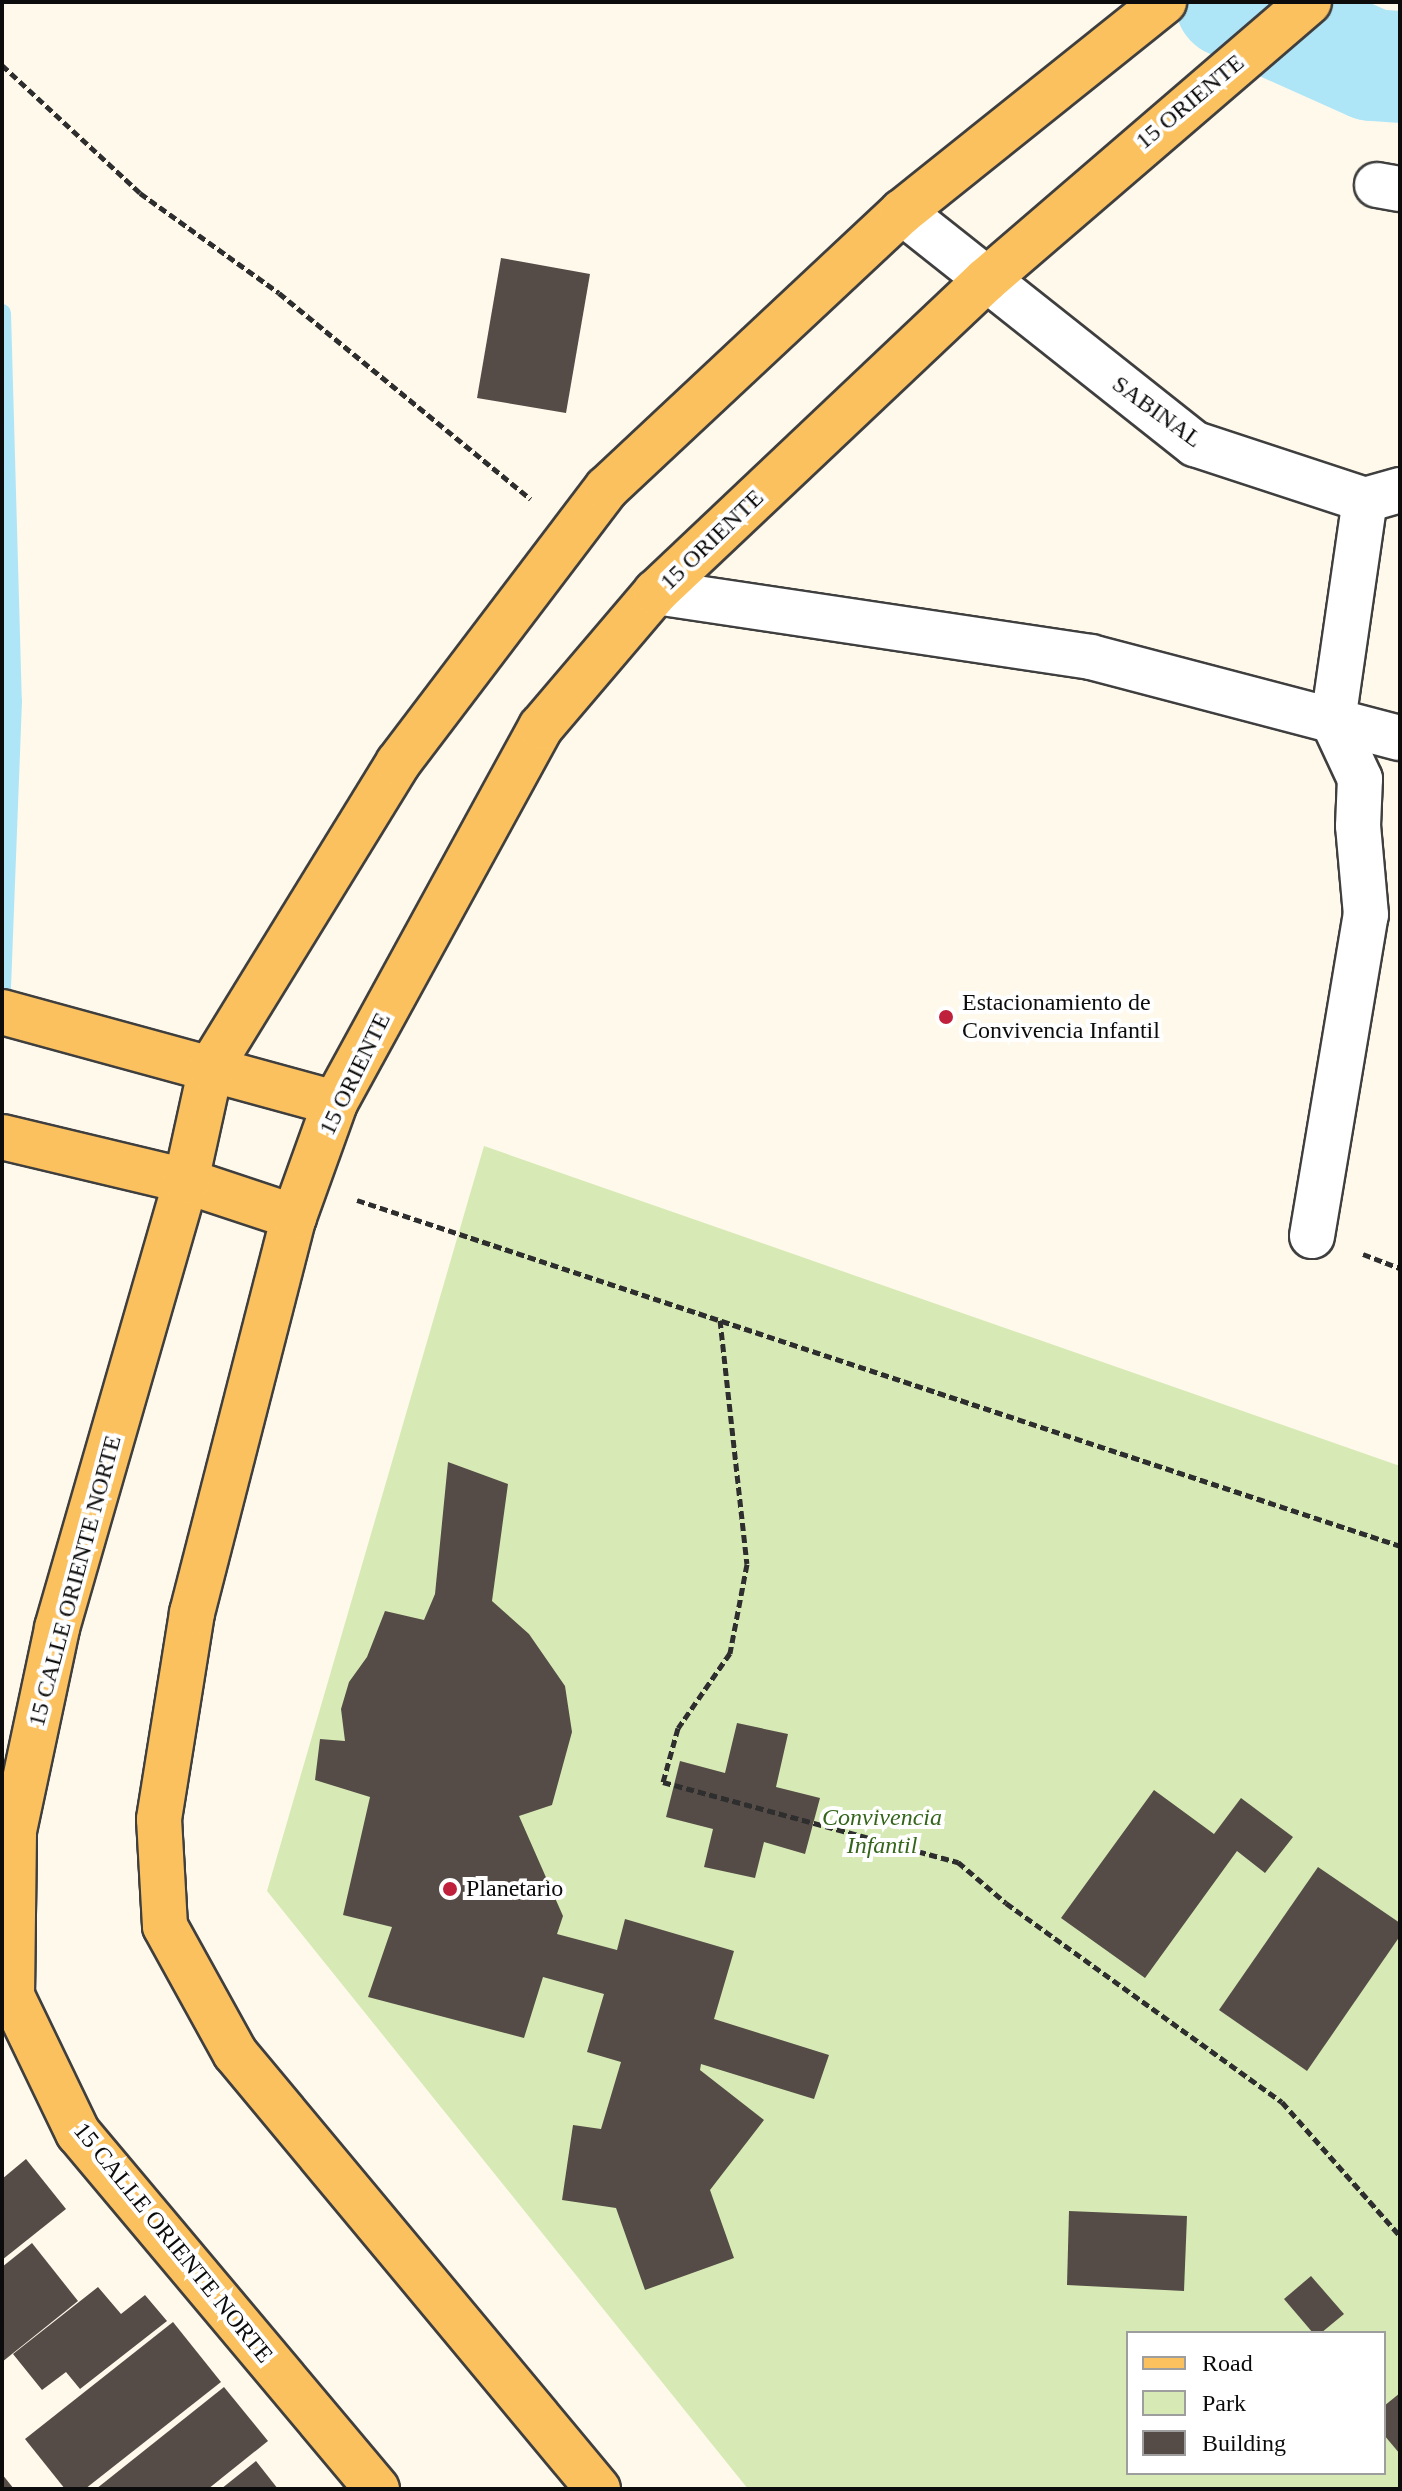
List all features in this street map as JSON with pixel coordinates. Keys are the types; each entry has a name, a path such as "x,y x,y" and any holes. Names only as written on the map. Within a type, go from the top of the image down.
{"main road":[{"path":"186,1181 211,1067 398,763 607,488 902,212 1164,2"},
{"name":"15 ORIENTE","path":"299,1203 335,1103 541,727 656,592 986,280 1091,185 1309,2"},
{"path":"2,1012 49,1022 335,1103"},
{"path":"2,1137 186,1181 299,1203 192,1613 159,1819 165,1926 235,2053 598,2489"},
{"name":"15 CALLE ORIENTE NORTE","path":"186,1181 57,1628 14,1831 7,1993 78,2133 377,2489"}],"street":[{"name":"SABINAL","path":"902,212 1195,444 1382,495"},
{"path":"1312,1236 1366,915 1358,826 1360,779 1333,721 1382,495"},
{"path":"656,592 1091,657 1400,738"}],"path":[{"path":"2,65 140,193 279,293 572,532"},
{"path":"299,1203 372,1204 1400,1546"},
{"path":"720,1320 747,1564 730,1653 678,1728 663,1782 958,1862 1019,1913 1282,2102 1400,2236"}],"green space":[{"name":"Convivencia Infantil","path":"484,1146 1400,1466 1400,2489 748,2489 267,1891"}],"building":[{"path":"501,258 590,274 566,413 477,398"},
{"name":"Planetario","path":"448,1462 508,1484 492,1601 529,1634 565,1686 572,1732 552,1805 519,1816 563,1916 557,1934 617,1950 625,1919 734,1951 714,2019 829,2055 814,2099 701,2064 700,2070 764,2120 710,2190 734,2258 645,2290 616,2208 562,2200 573,2125 601,2129 621,2062 587,2052 604,1994 543,1977 524,2038 368,1997 392,1927 343,1915 370,1797 315,1780 320,1739 345,1741 341,1709 349,1682 367,1657 385,1611 424,1620 435,1594"},
{"path":"737,1723 788,1734 776,1787 820,1798 805,1854 764,1842 755,1878 704,1867 713,1829 666,1817 680,1761 725,1773"},
{"path":"1154,1790 1214,1834 1241,1798 1293,1837 1265,1873 1237,1851 1145,1978 1061,1918"},
{"path":"1318,1867 1400,1923 1400,1936 1307,2071 1219,2010"},
{"path":"26,2159 66,2209 2,2260 2,2179"},
{"path":"1069,2211 1187,2216 1184,2291 1067,2285"},
{"path":"32,2243 78,2301 2,2362 2,2267"},
{"path":"1311,2276 1344,2314 1323,2331 1311,2331 1284,2299"},
{"path":"98,2287 121,2314 145,2295 167,2321 80,2389 66,2372 42,2390 13,2354"},
{"path":"173,2322 221,2382 85,2489 65,2489 25,2439"},
{"path":"224,2387 268,2441 208,2489 96,2489"},
{"path":"1400,2393 1400,2454 1386,2437 1386,2404"},
{"path":"256,2461 278,2489 221,2489"},
{"path":"2,2474 14,2489 2,2489"}],"waterway":[{"path":"1231,2 1372,65 1400,67"},
{"path":"2,313 13,701 2,988"}],"place":[{"name":"Estacionamiento de Convivencia Infantil","path":"946,1017"},
{"name":"Planetario","path":"450,1889"}]}
